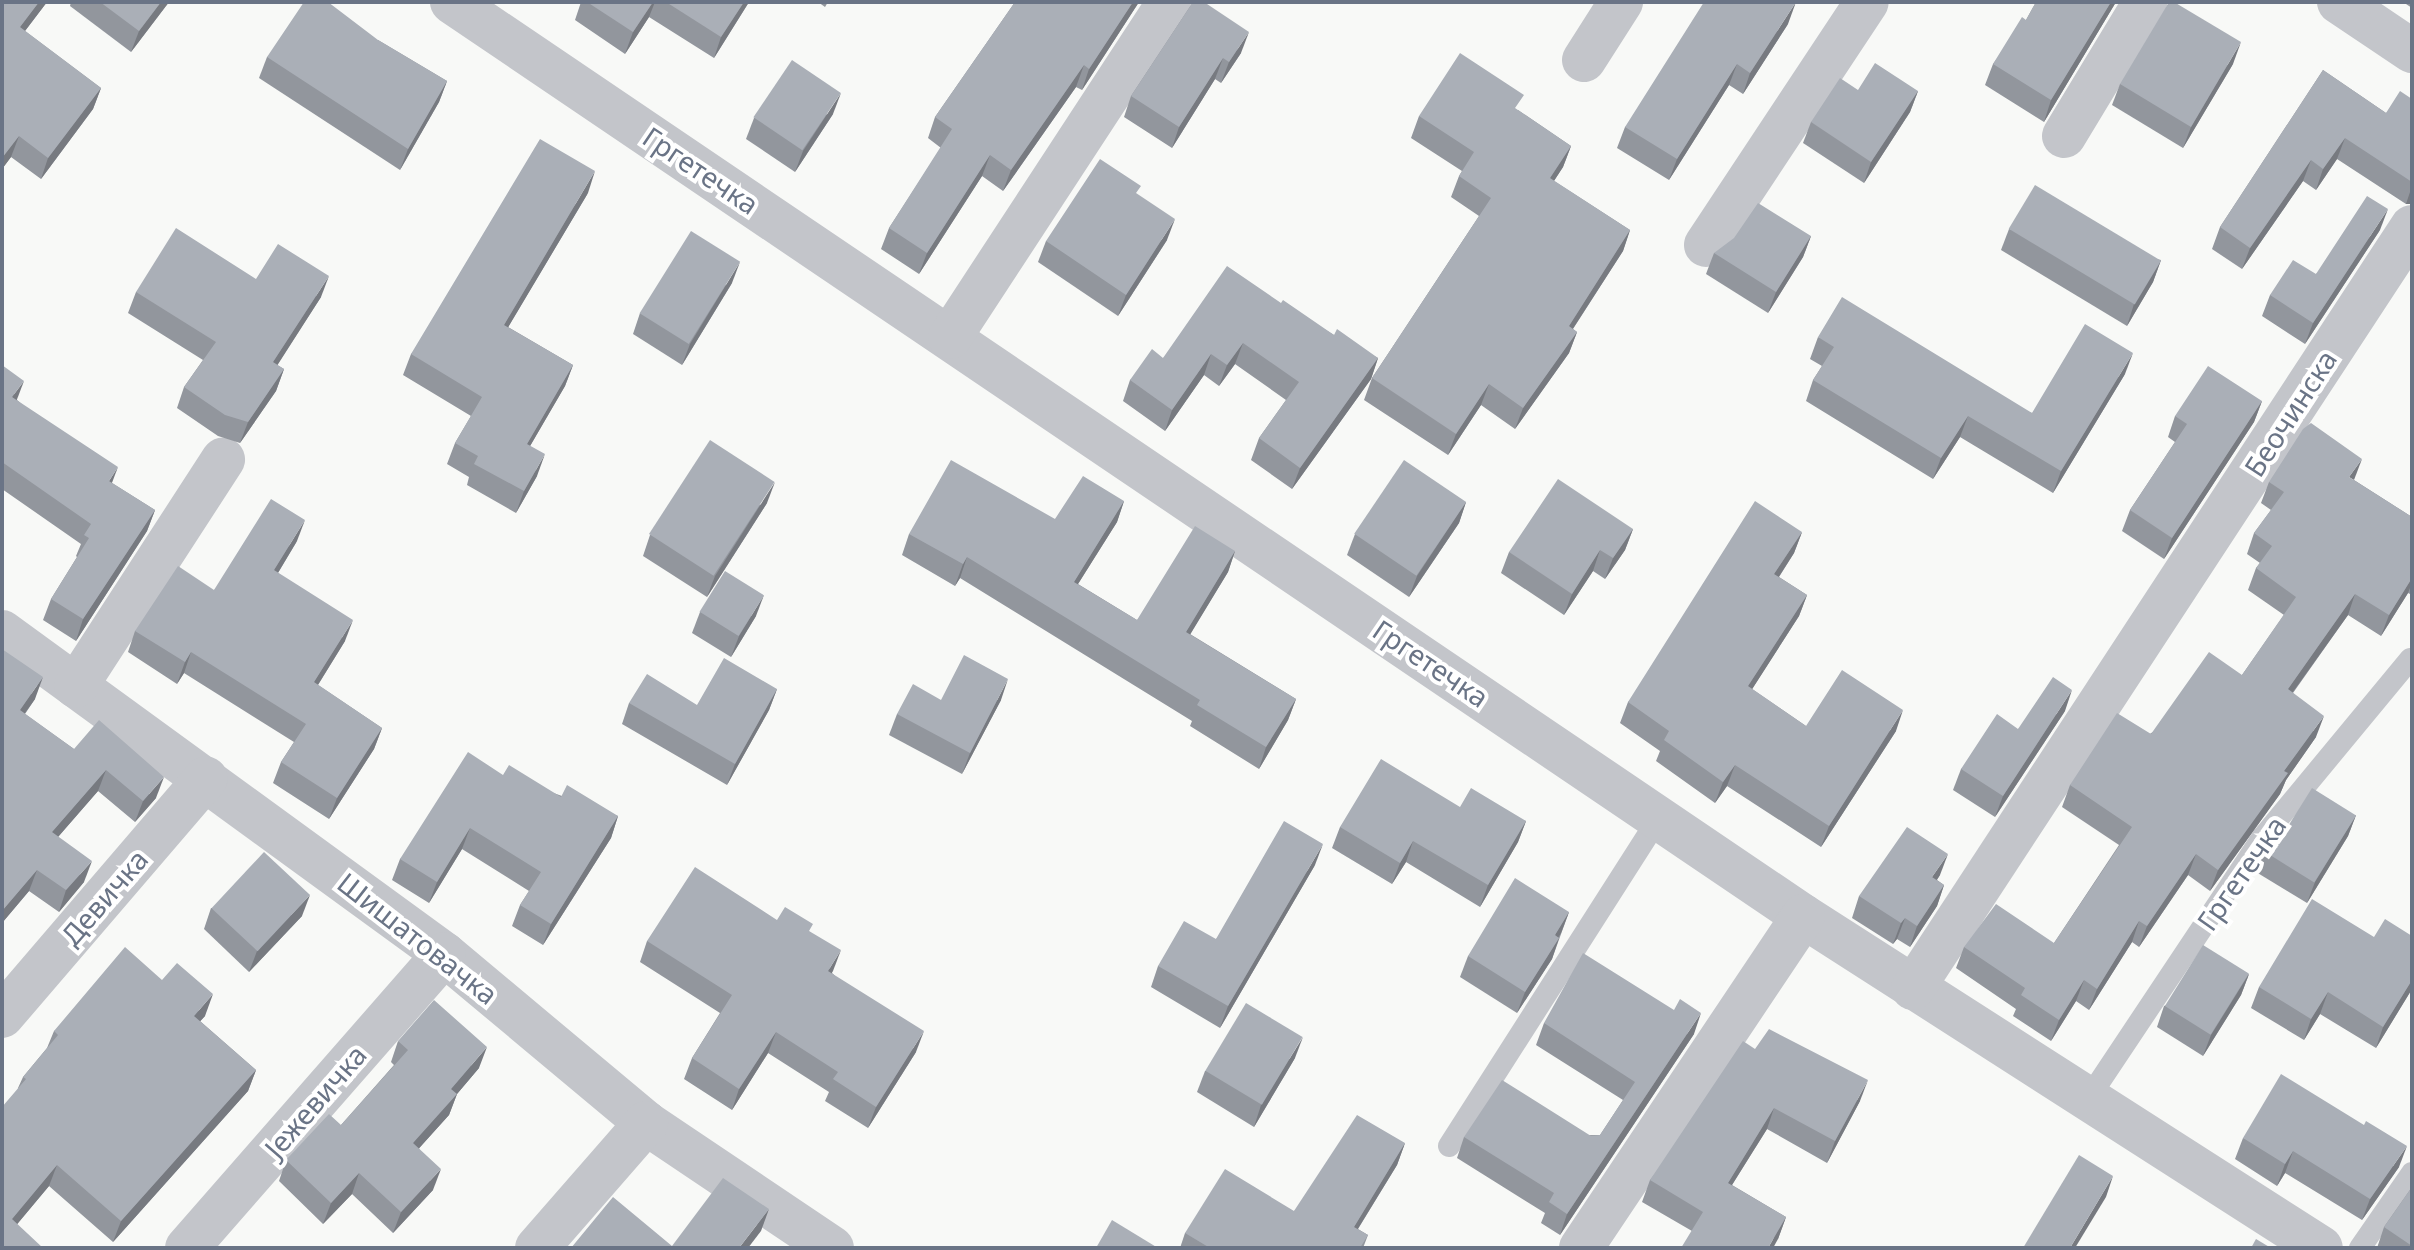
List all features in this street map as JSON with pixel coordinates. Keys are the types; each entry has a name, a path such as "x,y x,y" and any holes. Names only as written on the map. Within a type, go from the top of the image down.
{"street":[{"name":"Гргетечка","path":"452,2 1803,916 2321,1248"},
{"path":"950,337 1169,2"},
{"path":"1584,60 1621,2"},
{"path":"1706,245 1867,2"},
{"path":"2064,136 2145,2"},
{"path":"2339,2 2412,51"},
{"name":"Беочинска","path":"1913,988 2412,227"},
{"path":"76,686 223,460"},
{"name":"Шишатовачка","path":"2,632 444,954 646,1123 832,1248"},
{"name":"Девичка","path":"2,1016 206,778"},
{"path":"1581,1248 1803,916"},
{"name":"Јежевичка","path":"187,1248 444,954"},
{"path":"537,1248 646,1123"}],"lane":[{"name":"Гргетечка","path":"2088,1099 2263,837 2410,659"},
{"path":"1449,1146 1659,817"},
{"path":"2360,1248 2412,1173"}],"building":[{"path":"2,2 39,2 20,27 101,88 48,158 19,136 2,158"},
{"path":"100,2 161,2 139,31"},
{"path":"304,2 328,2 378,40 447,81 408,149 267,57"},
{"path":"587,2 653,2 633,32"},
{"path":"666,2 744,2 721,37"},
{"path":"1015,2 1133,2 1089,69 1084,65 1011,170 990,155 927,253 889,228 952,129 935,117"},
{"path":"1193,2 1204,2 1249,32 1229,62 1223,58 1179,127 1131,96"},
{"path":"1704,2 1796,2 1750,73 1737,64 1677,159 1625,127"},
{"path":"2036,2 2111,2 2051,100 1993,64 2022,17 2026,20"},
{"path":"2169,2 2174,2 2241,42 2191,127 2120,84"},
{"path":"1460,53 1524,95 1515,108 1571,146 1550,178 1630,230 1569,326 1577,332 1523,408 1489,384 1456,434 1372,378 1491,198 1459,176 1474,152 1419,116"},
{"path":"792,60 841,93 802,150 753,117"},
{"path":"1875,63 1918,91 1871,162 1811,122 1840,78 1858,90"},
{"path":"2323,70 2386,113 2400,91 2412,99 2412,182 2345,138 2323,169 2311,160 2250,248 2220,227"},
{"path":"540,139 595,171 504,325 573,365 527,444 545,454 524,491 474,464 478,456 455,443 482,397 411,354"},
{"path":"1100,159 1141,186 1136,193 1175,219 1126,295 1046,241"},
{"path":"2035,185 2161,261 2135,304 2009,229"},
{"path":"2367,196 2388,209 2313,323 2270,295 2293,260 2316,274"},
{"path":"1758,203 1811,236 1776,292 1714,253 1734,238"},
{"path":"176,228 256,279 278,244 329,276 273,362 284,369 248,422 225,415 184,387 216,342 136,292"},
{"path":"691,231 740,262 689,344 640,313"},
{"path":"1227,266 1281,303 1283,300 1334,335 1337,329 1378,358 1300,468 1259,438 1299,382 1243,343 1227,365 1211,354 1172,410 1130,380 1152,349 1163,358"},
{"path":"1842,297 2032,413 2085,324 2133,353 2061,471 1968,416 1941,458 1813,380 1834,347 1818,337"},
{"path":"2,365 24,381 12,397 118,467 109,481 155,510 83,619 51,599 89,538 84,535 91,524 2,462"},
{"path":"2208,366 2262,401 2172,538 2130,510 2187,424 2175,416"},
{"path":"2311,423 2362,459 2349,477 2412,517 2412,578 2389,615 2355,594 2288,689 2324,716 2284,771 2288,773 2218,870 2196,854 2147,926 2139,921 2097,989 2084,980 2059,1020 2021,995 2025,988 1964,947 1996,904 2054,943 2132,827 2070,785 2117,713 2151,734 2209,652 2242,675 2296,597 2256,568 2272,546 2254,533 2284,492 2269,482 2303,429"},
{"path":"710,440 775,482 714,576 649,534"},
{"path":"951,460 1055,519 1083,476 1124,501 1074,582 1137,620 1195,526 1235,551 1186,632 1296,699 1266,747 1197,705 1200,700 967,557 963,564 909,534"},
{"path":"1404,460 1466,502 1416,576 1354,534"},
{"path":"1558,479 1633,529 1613,558 1600,550 1572,594 1509,552"},
{"path":"271,499 305,520 274,570 353,620 314,682 382,728 337,798 281,762 306,724 191,652 185,662 135,631 178,566 214,590"},
{"path":"1755,501 1802,532 1774,574 1807,595 1748,686 1806,726 1842,670 1903,710 1829,826 1735,765 1723,782 1664,740 1669,731 1628,702"},
{"path":"725,571 764,595 739,636 700,612"},
{"path":"2,649 43,677 20,710 74,749 99,720 164,777 143,801 106,770 52,832 92,861 66,890 37,870 2,911"},
{"path":"964,655 1008,679 970,753 897,714 913,684 941,700"},
{"path":"724,658 777,689 735,764 629,703 647,674 697,705"},
{"path":"2053,677 2072,690 2003,796 1961,769 1997,714 2018,729"},
{"path":"468,752 503,775 509,765 561,797 567,785 618,816 551,924 520,905 541,872 470,828 437,882 400,859"},
{"path":"1381,759 1460,807 1471,788 1526,821 1488,885 1413,841 1400,863 1340,827"},
{"path":"2312,788 2356,816 2314,883 2270,855"},
{"path":"1284,821 1323,844 1228,1006 1158,966 1184,921 1216,939"},
{"path":"1907,827 1948,854 1932,877 1944,885 1917,926 1905,918 1901,923 1859,896"},
{"path":"264,852 310,895 258,951 211,908"},
{"path":"695,867 777,920 785,907 813,924 809,931 841,950 828,971 924,1031 876,1107 833,1079 838,1072 776,1032 739,1089 692,1058 732,995 647,941"},
{"path":"1515,878 1569,912 1555,935 1559,938 1525,992 1468,956"},
{"path":"2312,899 2374,937 2385,919 2412,936 2412,980 2383,1027 2328,992 2311,1019 2259,987"},
{"path":"2203,945 2249,974 2211,1035 2165,1006"},
{"path":"125,947 162,980 177,963 213,994 194,1016 256,1070 121,1221 57,1165 12,1219 43,1248 2,1248 2,1107 58,1035 54,1031"},
{"path":"1583,953 1674,1010 1680,999 1701,1013 1567,1214 1549,1202 1554,1193 1464,1137 1502,1080 1591,1136 1600,1135 1635,1082 1544,1023"},
{"path":"434,1000 487,1047 451,1089 457,1094 413,1143 441,1169 401,1212 359,1173 331,1203 286,1160 329,1114 341,1125 408,1050 398,1041"},
{"path":"1246,1003 1303,1037 1262,1105 1205,1071"},
{"path":"1769,1029 1868,1080 1835,1141 1774,1108 1728,1183 1786,1217 1768,1248 1681,1248 1703,1212 1650,1180 1743,1041 1755,1049"},
{"path":"2281,1074 2364,1125 2366,1121 2407,1146 2370,1199 2293,1151 2285,1164 2243,1138"},
{"path":"1357,1115 1405,1143 1354,1227 1368,1235 1360,1248 1210,1248 1185,1233 1225,1169 1294,1211"},
{"path":"2079,1155 2113,1176 2070,1248 2023,1248"},
{"path":"723,1178 769,1209 739,1248 571,1248 613,1197 672,1246"},
{"path":"2412,1187 2412,1246 2384,1227"},
{"path":"1112,1220 1158,1248 1096,1248"},
{"path":"2256,1239 2271,1248 2251,1248"}]}
